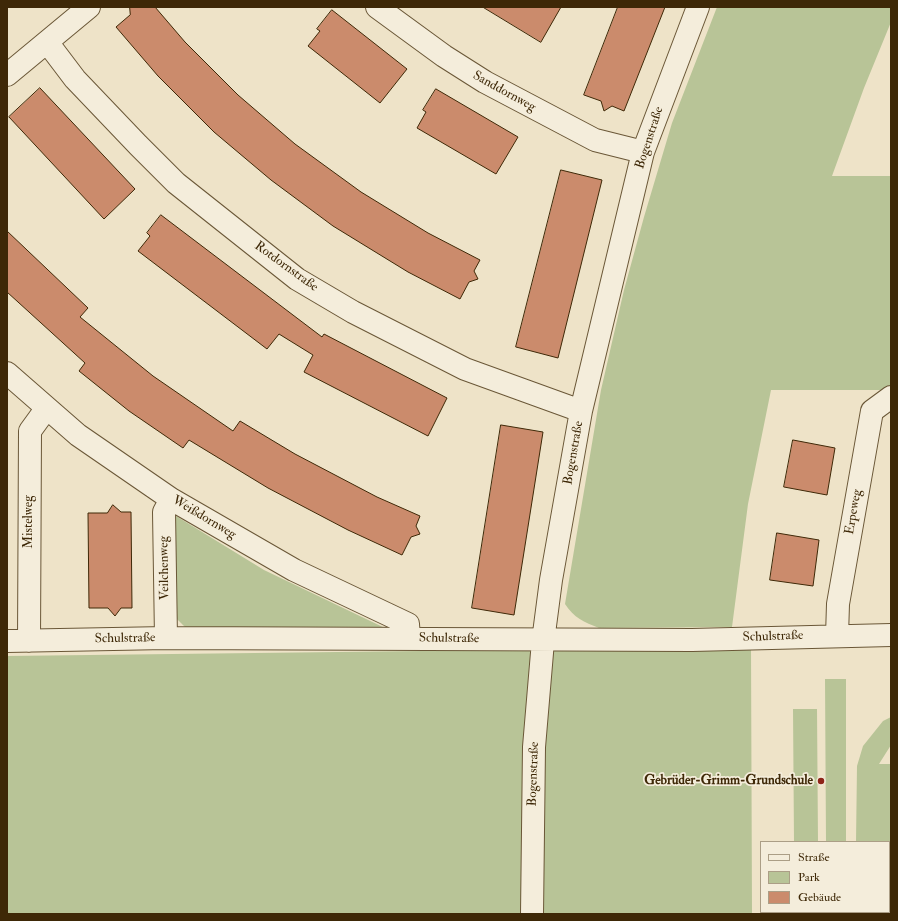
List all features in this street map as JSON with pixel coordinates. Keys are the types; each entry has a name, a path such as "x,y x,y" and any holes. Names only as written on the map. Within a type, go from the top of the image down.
{"street":[{"path":"7,75 89,7"},
{"name":"Sanddornweg","path":"377,7 444,56 485,82 596,140 643,152"},
{"name":"Bogenstraße","path":"532,914 534,747 543,640 551,580 581,411 643,152 698,7"},
{"name":"Rotdornstraße","path":"47,42 76,79 176,183 297,278 353,312 465,369 581,411"},
{"name":"Weißdornweg","path":"7,373 78,436 171,499 294,570 408,624 409,638"},
{"name":"Erpeweg","path":"837,636 838,604 872,411 891,397"},
{"name":"Mistelweg","path":"29,641 30,431 46,408"},
{"name":"Veilchenweg","path":"166,638 164,512 171,499"},
{"name":"Schulstraße","path":"7,641 166,638 692,640 891,635"}],"green space":[{"path":"717,7 891,7 891,22 864,88 832,176 891,176 891,390 771,390 748,504 732,627 599,628 580,619 568,609 565,604 601,390 624,290 672,123"},
{"path":"176,516 264,570 387,629 185,627 175,617 174,521"},
{"path":"751,647 752,914 7,914 7,656"},
{"path":"825,679 846,679 846,841 826,841"},
{"path":"793,709 817,709 818,841 794,841"},
{"path":"891,717 891,745 879,764 891,764 891,914 855,914 890,913 890,841 856,841 857,766 863,746 883,721"}],"building":[{"path":"130,7 155,7 185,42 238,95 295,144 361,192 428,233 480,260 474,271 478,279 469,282 460,299 408,272 333,226 271,180 214,132 158,76 116,27 130,15"},
{"path":"483,7 561,7 541,42"},
{"path":"618,7 665,7 624,111 612,106 604,111 601,101 584,95"},
{"path":"332,10 407,69 380,103 308,46 320,31 317,29"},
{"path":"40,88 135,189 104,219 9,117"},
{"path":"436,89 518,137 496,174 417,128 426,112 423,110"},
{"path":"561,170 602,180 558,358 516,347"},
{"path":"161,215 322,337 324,334 447,398 428,436 304,372 313,355 279,334 267,349 138,251 150,236 147,233"},
{"path":"7,231 88,308 80,317 153,376 233,431 240,421 295,454 377,497 420,516 416,526 420,534 411,537 402,555 348,530 268,488 189,440 183,448 129,411 79,371 85,363 7,292"},
{"path":"501,425 543,432 514,615 472,608"},
{"path":"793,440 835,448 827,495 784,487"},
{"path":"113,505 121,512 131,512 132,608 121,608 115,616 108,608 89,608 88,513 107,513"},
{"path":"777,533 819,540 813,586 770,580"}],"place":[{"name":"Gebrüder-Grimm-Grundschule","path":"821,781"}]}
